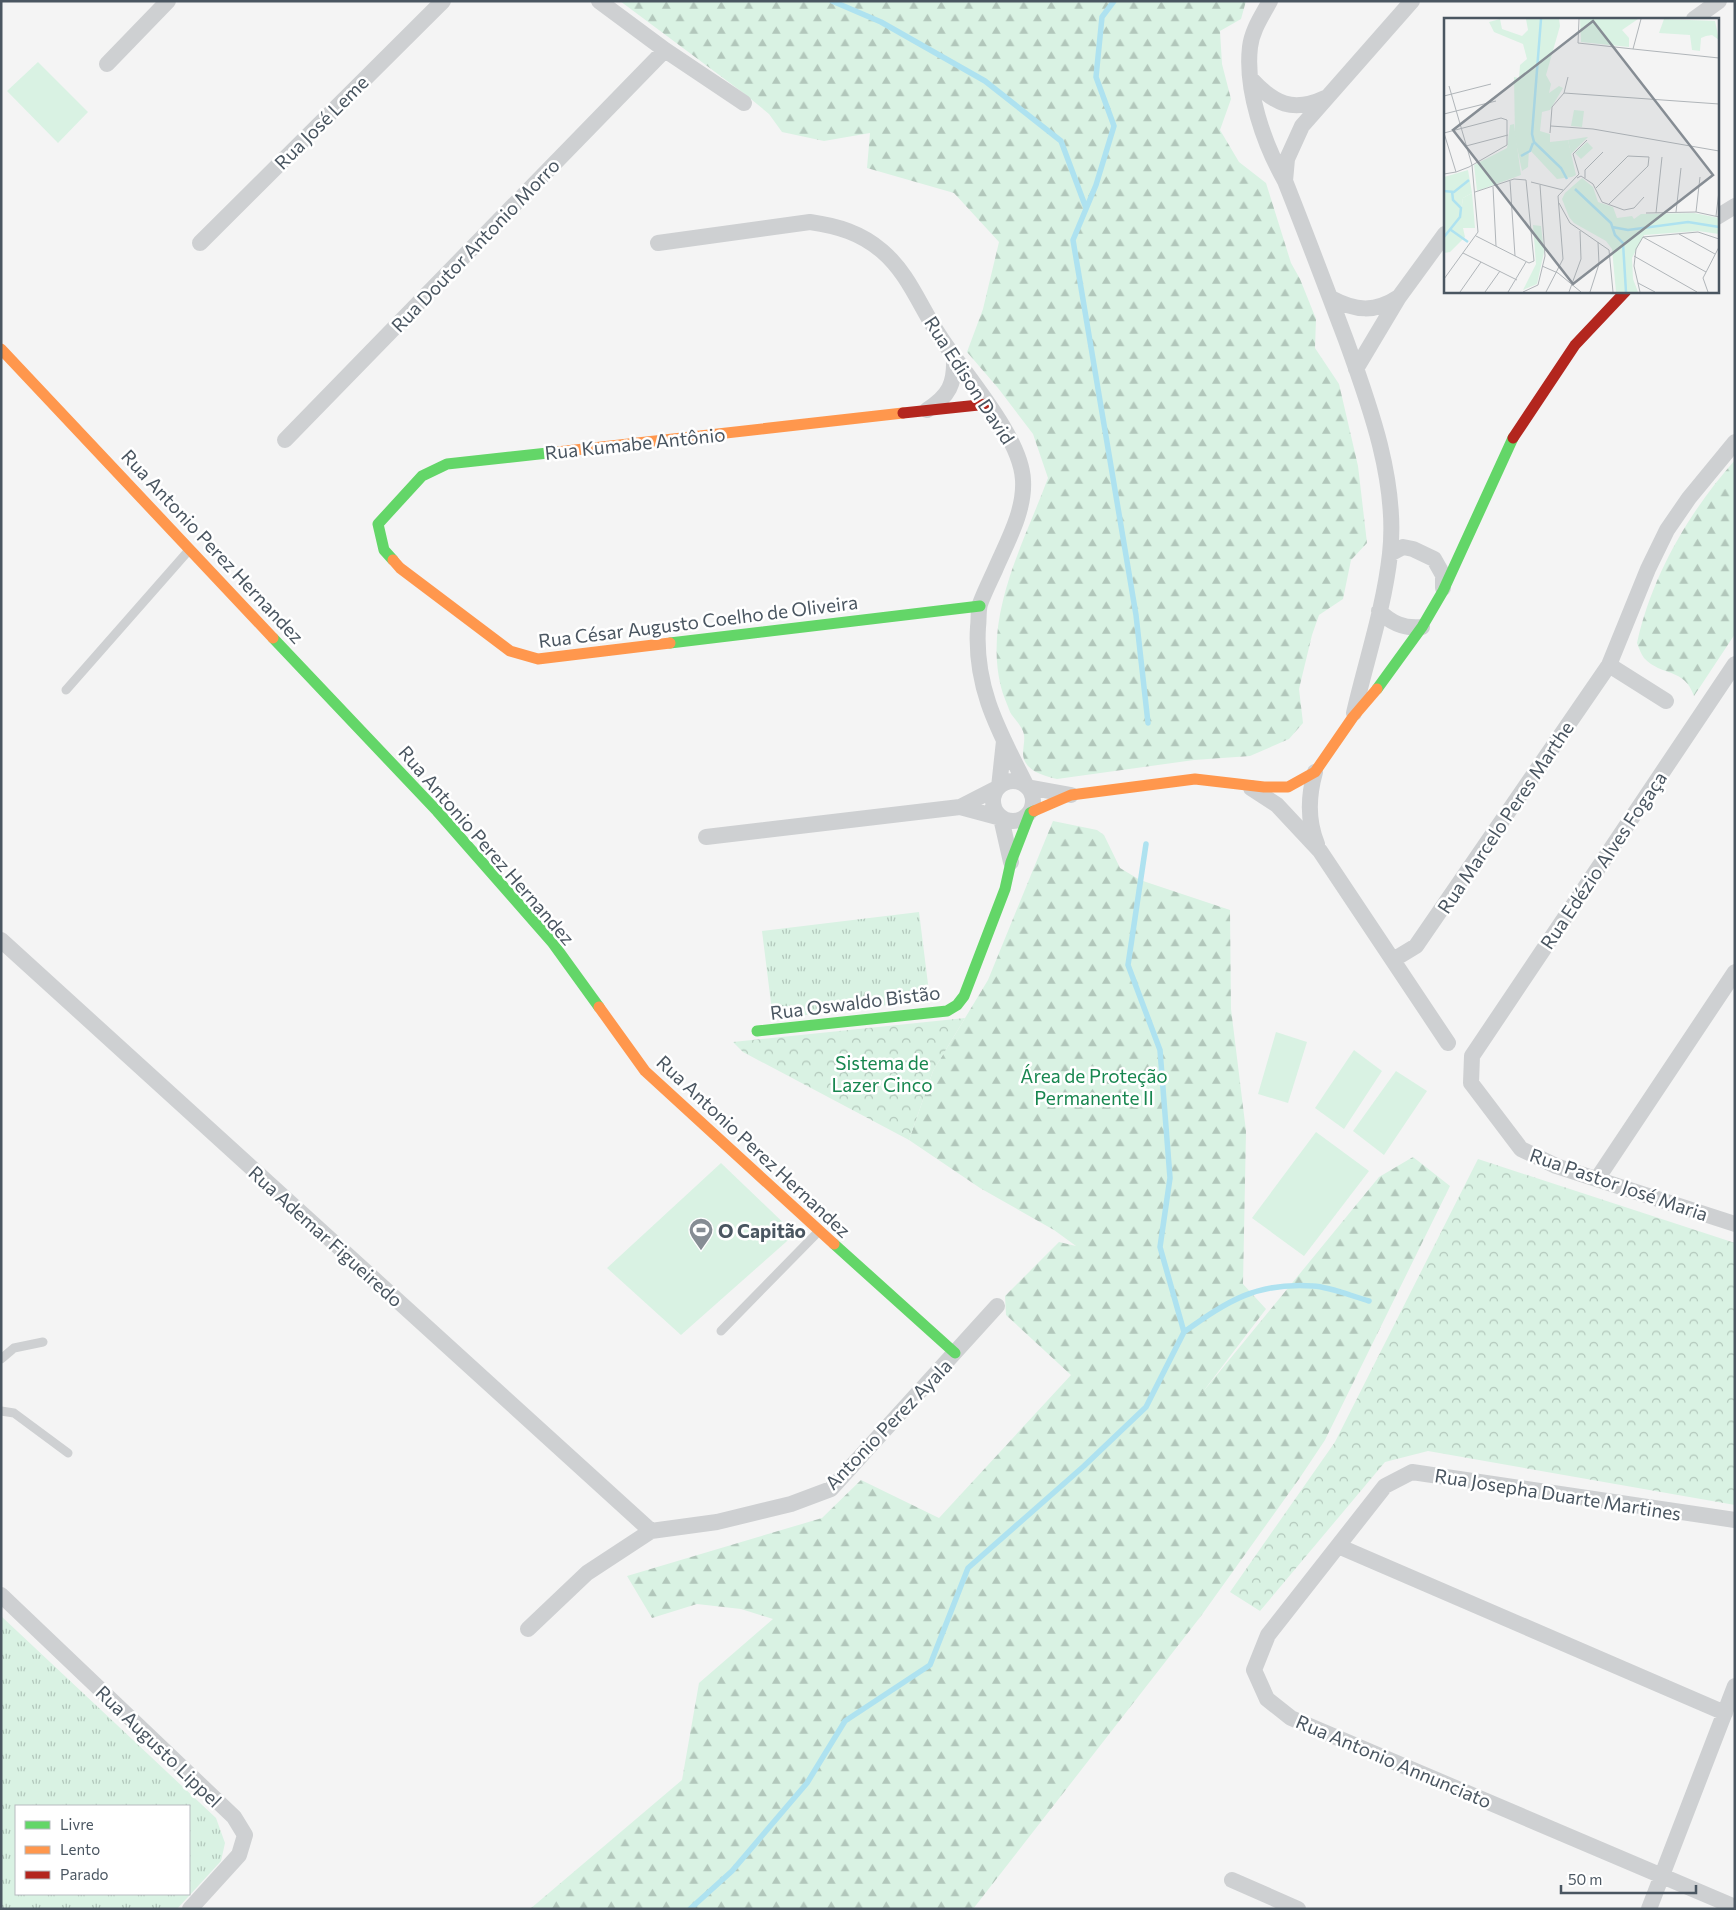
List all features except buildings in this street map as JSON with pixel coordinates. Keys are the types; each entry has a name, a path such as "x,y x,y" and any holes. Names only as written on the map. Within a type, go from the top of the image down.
{"street":[{"path":"107,64 168,1"},
{"name":"Rua José Leme","path":"200,243 443,1"},
{"path":"599,1 665,50 744,103"},
{"path":"1270,1 1256,24 1250,47 1253,102 1276,164 1285,180 1331,298 1356,369 1378,434 1388,493 1390,554 1379,611 1353,717"},
{"path":"1285,180 1287,159 1292,143 1302,126 1412,1"},
{"path":"1695,18 1719,1"},
{"name":"Rua Doutor Antonio Morro","path":"284,440 665,50"},
{"path":"1251,79 1264,93 1288,105 1302,106 1327,97"},
{"path":"1718,216 1735,206"},
{"name":"Rua Edison David","path":"658,243 810,222 830,224 867,239 899,267 954,358 988,404 1019,456 1024,481 1020,505 980,606 977,647 983,690 1004,741 1027,787"},
{"path":"1356,369 1399,297 1444,235"},
{"path":"1320,851 1311,831 1308,811 1310,787 1315,772 1353,717 1375,692 1422,627 1443,591 1511,441 1575,345 1625,292"},
{"path":"1331,298 1344,305 1363,310 1383,307 1399,297"},
{"name":"Rua Antonio Perez Hernandez","path":"1,349 191,548 437,811 552,942 645,1071 955,1353"},
{"path":"926,411 937,404 948,392 955,375 954,358"},
{"name":"Rua Kumabe Antônio","path":"378,534 378,524 382,518 422,476 447,464 988,404"},
{"name":"Rua Marcelo Peres Marthe","path":"1393,960 1416,946 1609,665 1648,569 1667,530 1689,498 1735,442"},
{"name":"Rua César Augusto Coelho de Oliveira","path":"378,534 384,550 400,568 510,651 538,659 980,606"},
{"path":"1390,554 1402,547 1413,548 1434,559 1443,575 1443,591"},
{"path":"1379,611 1395,624 1412,628 1422,627"},
{"name":"Rua Edézio Alves Fogaça","path":"1472,1056 1735,664"},
{"path":"1609,665 1666,701"},
{"name":"Rua Edison David","path":"999,787 1004,741"},
{"path":"1281,809 1277,797 1288,787 1315,772"},
{"path":"960,807 1014,822 1020,821 1030,813 1071,795 1195,779 1264,787 1288,787"},
{"path":"706,837 960,807 1013,781 1027,787 1071,795"},
{"path":"1242,784 1259,791 1281,809 1320,851 1448,1043"},
{"path":"999,787 993,801 994,808 1001,818 1011,862"},
{"path":"1011,862 1034,801 1027,787"},
{"name":"Rua Oswaldo Bistão","path":"757,1031 947,1010 957,1005 964,996 1002,898 1011,862"},
{"name":"Rua Ademar Figueiredo","path":"1,940 652,1531"},
{"path":"1597,1179 1735,972"},
{"name":"Rua Pastor José Maria","path":"1472,1056 1471,1082 1520,1149 1556,1166 1735,1224"},
{"name":"Antonio Perez Ayala","path":"528,1630 587,1573 652,1531 717,1522 791,1504 831,1490 997,1306"},
{"name":"Rua Josepha Duarte Martines","path":"1385,1486 1412,1472 1735,1520"},
{"name":"Rua Antonio Annunciato","path":"1385,1486 1268,1636 1254,1670 1267,1699 1291,1718 1735,1907"},
{"path":"1338,1546 1725,1713"},
{"name":"Rua Augusto Lippel","path":"1,1595 234,1817 245,1835 239,1855 190,1909"},
{"path":"1650,1909 1735,1686"},
{"path":"1232,1880 1298,1909"}],"lane":[{"path":"66,690 191,548"},
{"path":"721,1331 819,1231"},
{"path":"1,1359 14,1348 43,1342"},
{"path":"1,1412 14,1413 68,1453"}],"green space":[{"path":"620,1 1246,1 1241,19 1220,31 1222,64 1231,99 1220,130 1239,162 1266,183 1291,263 1300,279 1316,319 1315,348 1339,384 1358,466 1367,543 1351,560 1343,599 1319,615 1312,635 1299,689 1303,723 1289,739 1250,756 1194,760 1057,779 1036,772 1027,765 1023,754 1023,732 1010,712 1001,687 997,660 997,633 1009,580 1048,478 1033,434 998,388 967,352 983,309 999,242 954,193 867,168 870,133 824,141 782,132 769,114 746,95"},
{"path":"38,62 88,112 58,143 7,91"},
{"path":"1735,460 1735,634 1694,696 1690,687 1679,676 1658,668 1644,658 1637,643 1652,593 1674,546 1702,501"},
{"name":"Área de Proteção Permanente II","path":"1053,821 1097,830 1104,835 1120,868 1140,880 1230,910 1231,1009 1246,1131 1243,1284 1266,1309 1202,1393 1379,1177 1413,1157 1450,1186 1325,1440 1201,1616 973,1909 530,1909 682,1780 699,1683 773,1619 741,1609 697,1604 652,1618 627,1576 822,1518 861,1480 939,1518 1071,1375 1006,1315 1005,1296 1059,1242 1076,1246 1054,1230 980,1188 909,1140 933,1071 988,980"},
{"path":"919,912 930,1000 773,1019 762,931"},
{"name":"Sistema de Lazer Cinco","path":"965,1018 933,1071 909,1140 743,1052 733,1042"},
{"path":"1276,1032 1307,1042 1288,1103 1258,1094"},
{"path":"1354,1050 1382,1071 1344,1129 1315,1108"},
{"path":"1396,1071 1427,1091 1384,1155 1353,1131"},
{"path":"1316,1132 1369,1171 1304,1256 1252,1218"},
{"path":"1478,1159 1735,1243 1735,1505 1428,1451 1385,1462 1260,1611 1230,1592 1335,1442"},
{"name":"O Capitão","path":"721,1163 795,1234 681,1335 607,1268"},
{"path":"1,1616 216,1818 225,1843 221,1861 190,1895 190,1805 15,1805 15,1895 190,1895 177,1909 1,1909"}],"waterway":[{"path":"832,1 881,22 985,81 1061,141 1086,208"},
{"path":"1114,1 1102,17 1096,77 1114,126 1096,185 1073,240 1136,615 1148,723"},
{"path":"690,1909 732,1871 807,1783 845,1721 930,1665 968,1568 1084,1466 1146,1407 1184,1332 1160,1247 1170,1178 1160,1050 1128,965 1146,844"},
{"path":"1184,1332 1229,1303 1244,1296 1275,1287 1320,1287 1369,1301"}],"traffic: fast":[{"path":"1377,689 1422,627 1443,591 1513,438"},
{"path":"393,560 384,550 378,524 422,476 447,464 557,452"},
{"path":"670,643 980,606"},
{"path":"273,638 437,811 552,942 599,1007"},
{"path":"757,1031 947,1011 957,1005 964,996 1005,889 1011,862 1030,813 1034,811"},
{"path":"834,1244 955,1353"}],"traffic: slow":[{"path":"1,349 273,638"},
{"path":"557,452 903,413"},
{"path":"393,560 400,568 510,651 538,659 670,643"},
{"path":"1034,811 1071,795 1195,779 1264,787 1288,787 1315,772 1353,717 1377,689"},
{"path":"599,1007 645,1071 834,1244"}],"traffic: jam":[{"path":"1513,438 1575,345 1625,292"},
{"path":"903,413 988,404"}],"place":[{"name":"O Capitão","path":"701,1251"}]}
